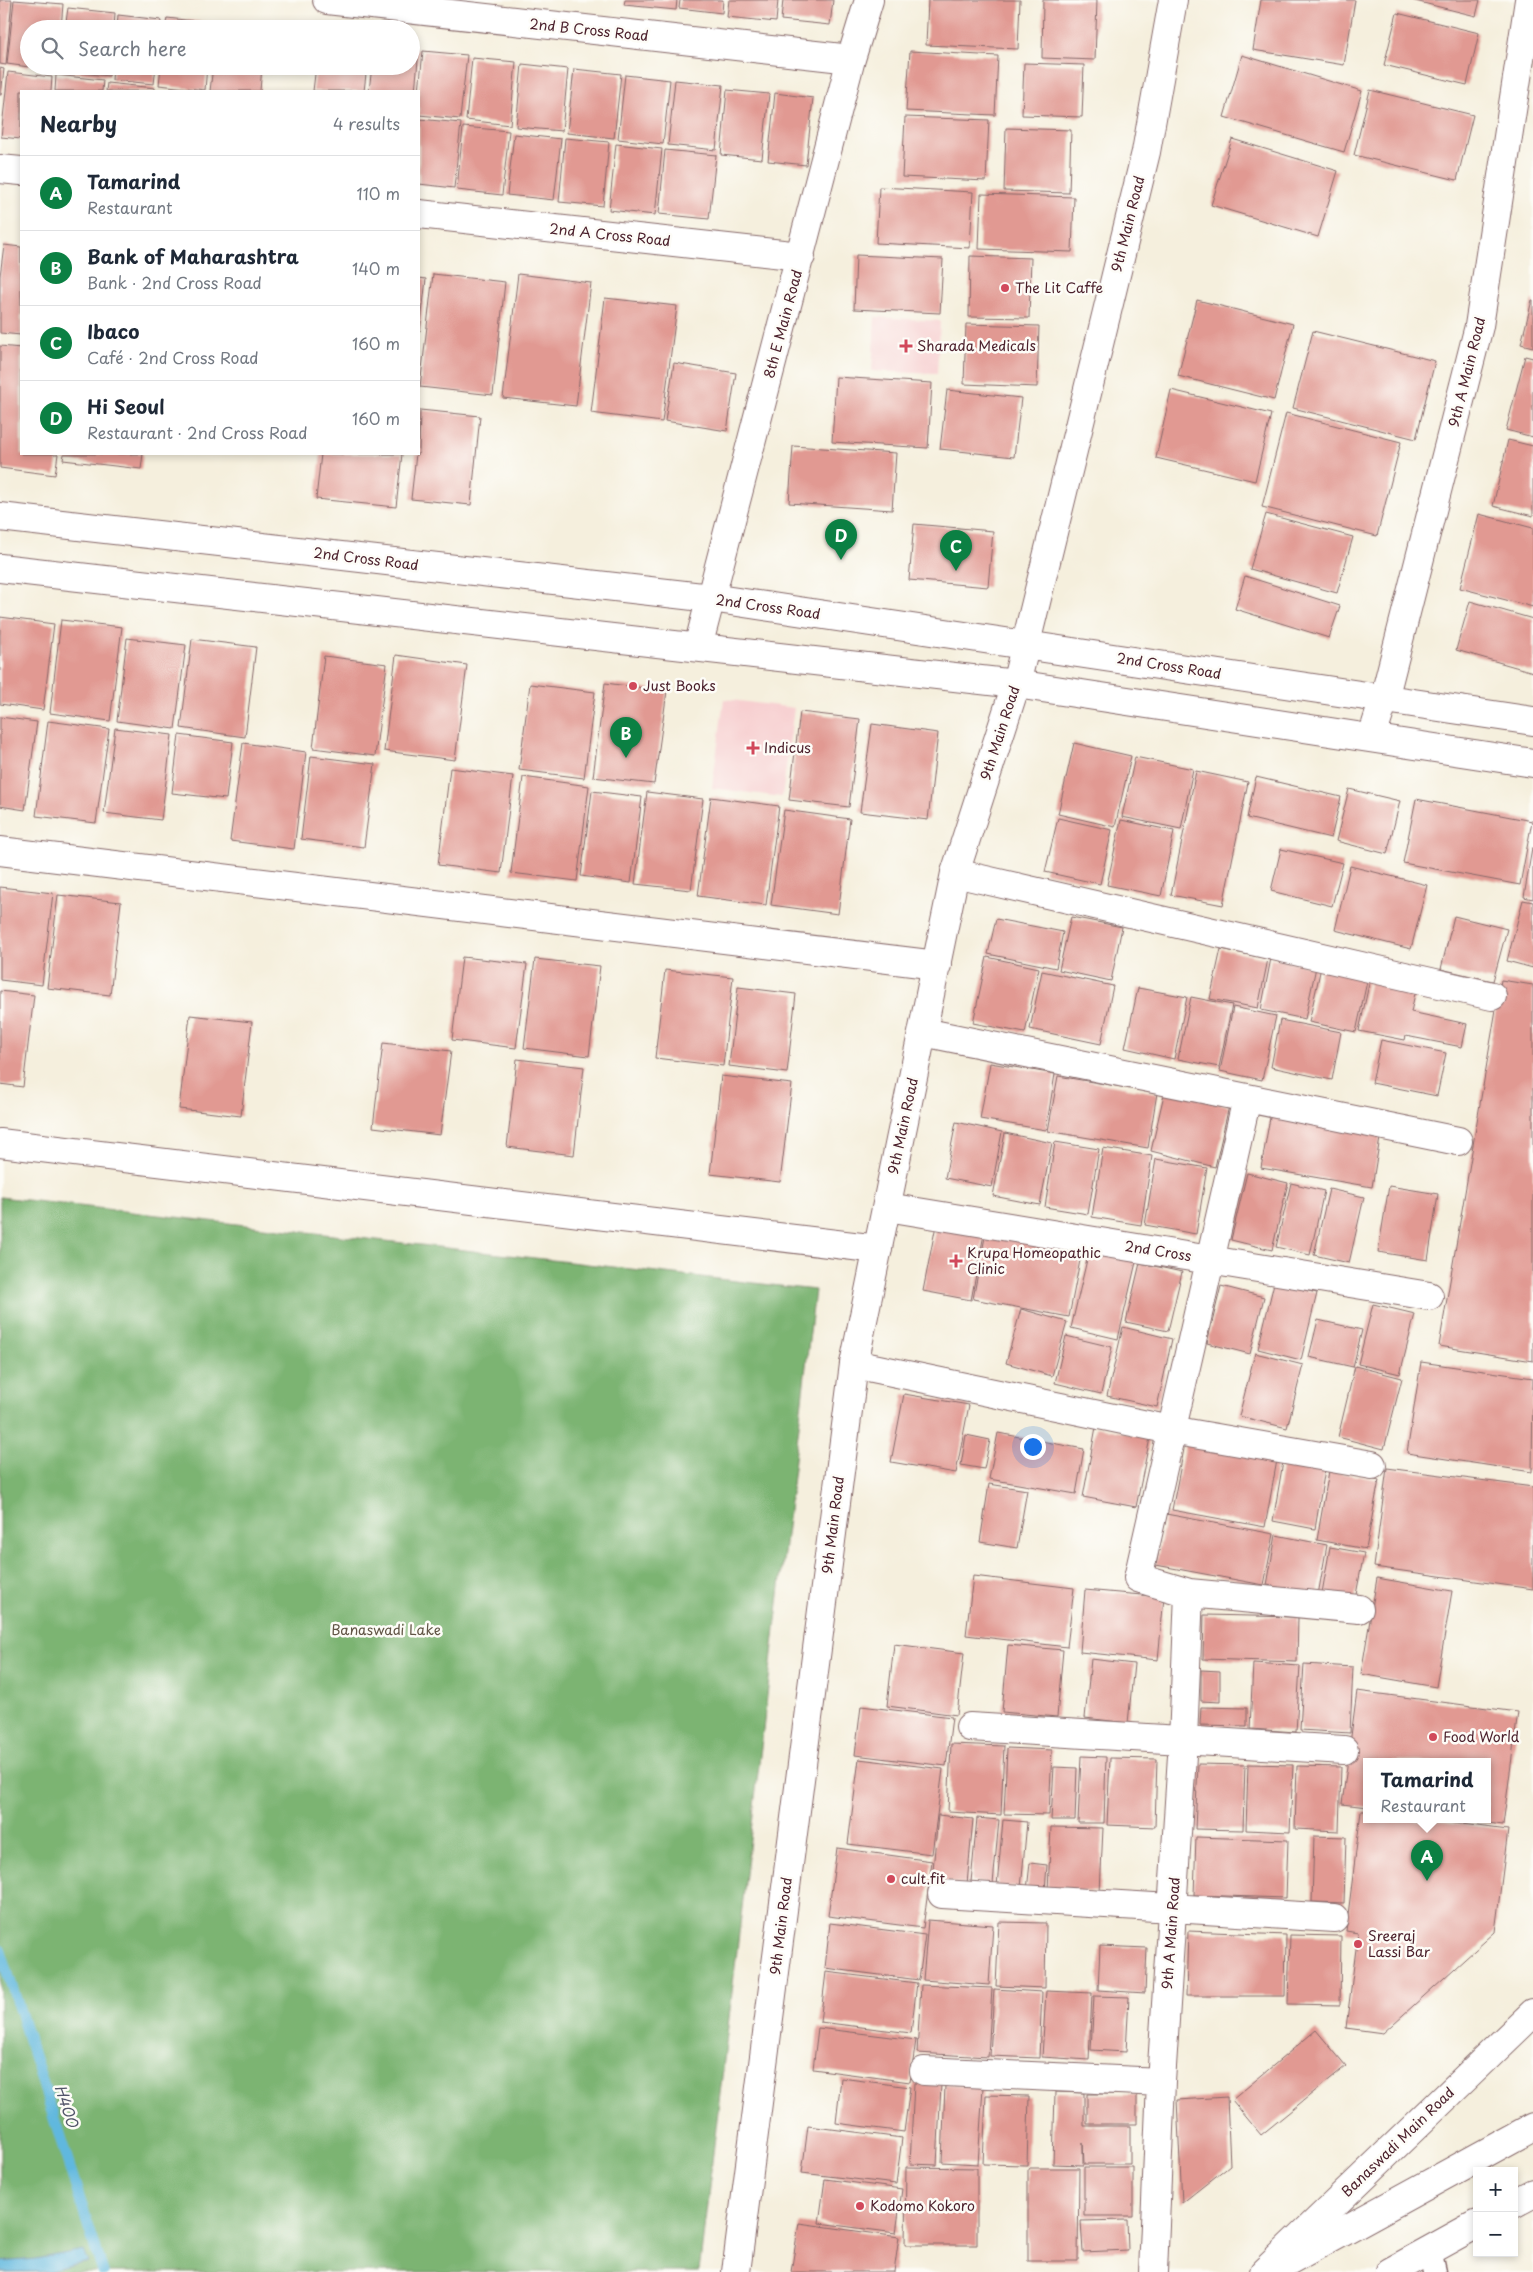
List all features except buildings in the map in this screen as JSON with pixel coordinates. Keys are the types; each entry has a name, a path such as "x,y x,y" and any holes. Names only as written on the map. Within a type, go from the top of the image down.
{"street":[{"name":"2nd B Cross Road","path":"327,0 851,60"},
{"name":"8th E Main Road","path":"698,648 851,60 869,0"},
{"name":"9th Main Road","path":"736,2272 854,1364 955,873 1016,684 1146,152 1173,0"},
{"name":"9th A Main Road","path":"1372,737 1384,699 1480,326 1528,0"},
{"path":"0,169 20,171"},
{"name":"2nd A Cross Road","path":"420,214 801,256"},
{"name":"2nd Cross Road","path":"0,517 711,598 1533,721"},
{"path":"0,568 1016,684 1533,762"},
{"path":"0,851 937,966"},
{"path":"955,873 1492,996"},
{"path":"923,1032 1458,1141"},
{"path":"1247,1098 1138,1578 1189,1593 1359,1609"},
{"path":"0,1143 878,1249"},
{"name":"2nd Cross","path":"887,1206 1429,1296"},
{"path":"854,1364 1171,1430 1372,1466"},
{"name":"9th A Main Road","path":"1153,2272 1161,2082 1183,1740 1189,1593"},
{"path":"970,1728 1344,1750"},
{"path":"942,1894 1334,1918"},
{"name":"Banaswadi Main Road","path":"1264,2272 1533,2012"},
{"path":"924,2071 1161,2082"},
{"path":"1269,2272 1533,2128"},
{"path":"1518,2202 1533,2193"},
{"path":"1390,2272 1432,2261 1473,2227"}],"shaded area":[{"name":"Sharada Medicals","path":"875,317 940,321 937,374 872,371"},
{"name":"Indicus","path":"724,699 794,708 782,797 712,788"}],"green space":[{"name":"Banaswadi Lake","path":"0,1197 815,1290 699,2272 0,2272"}],"water":[{"path":"83,2250 88,2262 46,2272 0,2272 0,2262 35,2259"}],"waterway":[{"name":"H400","path":"0,1949 103,2272"}],"place":[{"name":"The Lit Caffe","path":"1005,288"},
{"name":"Sharada Medicals","path":"906,346"},
{"name":"Hi Seoul","path":"841,560"},
{"name":"Ibaco","path":"956,571"},
{"name":"Just Books","path":"633,686"},
{"name":"Indicus","path":"753,748"},
{"name":"Bank of Maharashtra","path":"626,758"},
{"name":"Krupa Homeopathic Clinic","path":"956,1261"},
{"name":"Food World","path":"1433,1737"},
{"name":"cult.fit","path":"891,1879"},
{"name":"Tamarind","path":"1427,1881"},
{"name":"Sreeraj Lassi Bar","path":"1358,1944"},
{"name":"Kodomo Kokoro","path":"860,2206"}]}
